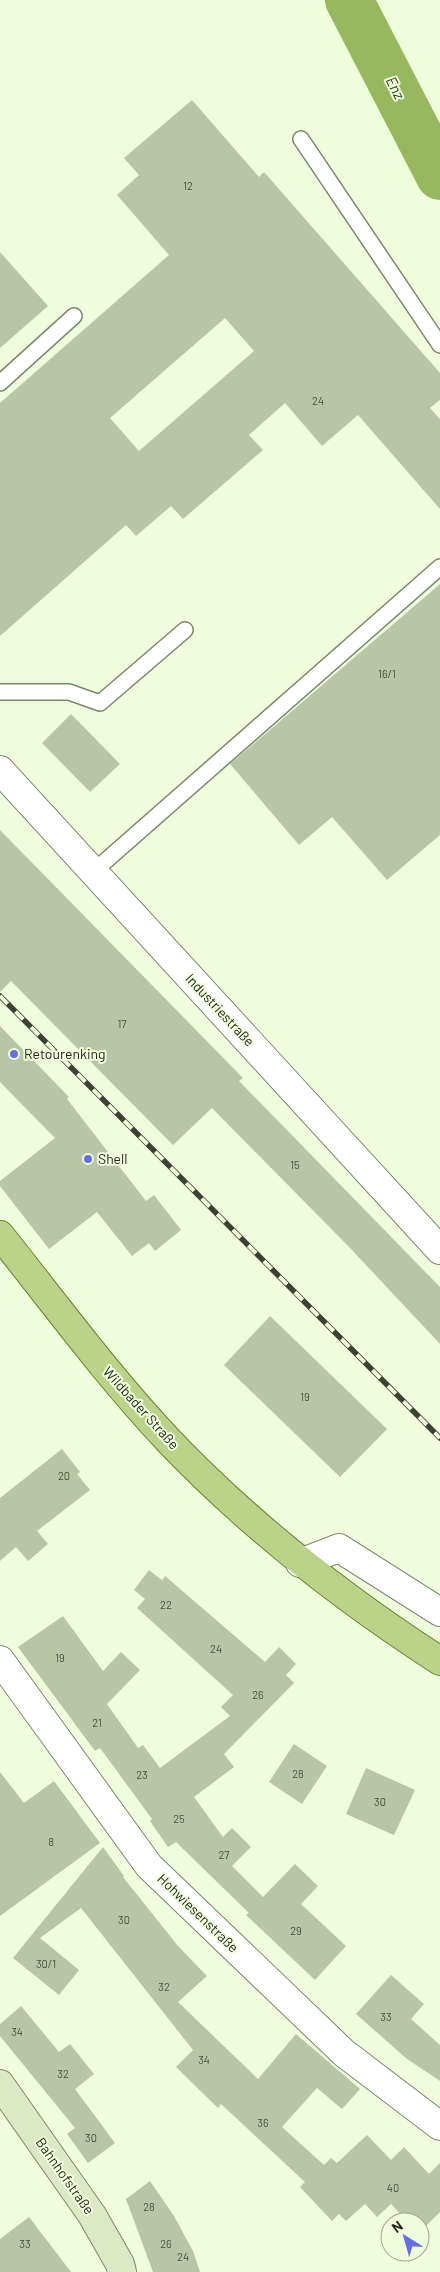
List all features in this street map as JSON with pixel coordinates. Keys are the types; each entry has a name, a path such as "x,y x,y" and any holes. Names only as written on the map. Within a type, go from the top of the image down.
{"main road":[{"name":"Wildbader Straße","path":"0,1235 89,1349 167,1439 223,1495 300,1563 380,1622 440,1661"},
{"name":"Bahnhofstraße","path":"0,2084 92,2215 120,2264 122,2272"}],"street":[{"name":"Industriestraße","path":"0,770 440,1250"},
{"path":"300,1563 339,1548 440,1612"},
{"name":"Hohwiesenstraße","path":"0,1660 149,1866 344,2053 440,2126"}],"lane":[{"path":"300,139 440,346"},
{"path":"0,383 74,316"},
{"path":"93,872 440,567"},
{"path":"0,692 69,692 100,703 185,630"}],"building":[{"path":"192,100 259,177 264,172 440,373 440,400 430,408 440,419 440,509 358,415 322,446 285,403 249,435 263,450 183,519 171,506 136,536 126,525 0,636 0,403 169,255 117,195 139,175 124,158","holes":["225,318 254,351 139,451 110,418"]},
{"path":"0,252 48,306 0,348"},
{"path":"440,584 440,835 387,880 332,817 299,845 230,764"},
{"path":"71,714 120,764 90,792 42,743"},
{"path":"0,830 243,1078 239,1081 440,1287 440,1344 351,1249 212,1108 173,1145 11,981 0,992"},
{"path":"0,1026 69,1097 67,1099 146,1201 154,1195 181,1230 155,1251 149,1243 132,1256 97,1212 49,1249 0,1186 0,1181 55,1138 0,1082"},
{"path":"270,1316 387,1429 340,1477 224,1365"},
{"path":"62,1449 80,1472 77,1474 90,1490 37,1531 48,1544 28,1561 16,1547 0,1561 0,1498"},
{"path":"149,1570 162,1580 165,1576 265,1662 279,1647 296,1664 286,1675 294,1683 224,1754 234,1767 194,1797 223,1837 232,1828 251,1847 232,1866 263,1897 295,1864 318,1886 301,1904 346,1946 315,1980 246,1915 249,1913 176,1842 168,1847 150,1821 152,1819 100,1748 95,1751 18,1647 63,1616 103,1671 121,1652 140,1670 107,1704 138,1748 143,1745 160,1768 230,1716 221,1707 233,1695 137,1608 145,1599 134,1590"},
{"path":"294,1744 327,1766 302,1804 269,1782"},
{"path":"366,1768 415,1790 394,1835 346,1814"},
{"path":"0,1772 24,1803 54,1781 100,1843 0,1916"},
{"path":"103,1847 123,1877 178,1946 207,1976 178,2002 258,2079 296,2034 360,2089 342,2109 317,2088 282,2127 324,2165 331,2158 337,2163 367,2135 391,2160 404,2147 429,2174 440,2163 440,2212 430,2222 430,2212 399,2212 391,2204 380,2212 377,2217 365,2204 346,2221 339,2214 332,2221 300,2187 305,2182 221,2104 218,2108 176,2067 193,2050 81,1908 40,1938 79,1970 59,1995 13,1958"},
{"path":"391,1975 424,2004 411,2019 440,2045 440,2081 407,2059 356,2014"},
{"path":"21,2006 59,2052 70,2044 94,2074 75,2089 115,2143 88,2163 67,2134 75,2128 0,2036 0,2024"},
{"path":"150,2181 174,2216 193,2251 200,2272 153,2272 126,2199"},
{"path":"29,2217 71,2272 0,2272 0,2239"}],"waterway":[{"name":"Enz","path":"349,0 440,176"}],"railway":[{"path":"0,996 440,1438"}],"place":[{"name":"Retourenking","path":"14,1054"},
{"name":"Shell","path":"88,1159"}]}
